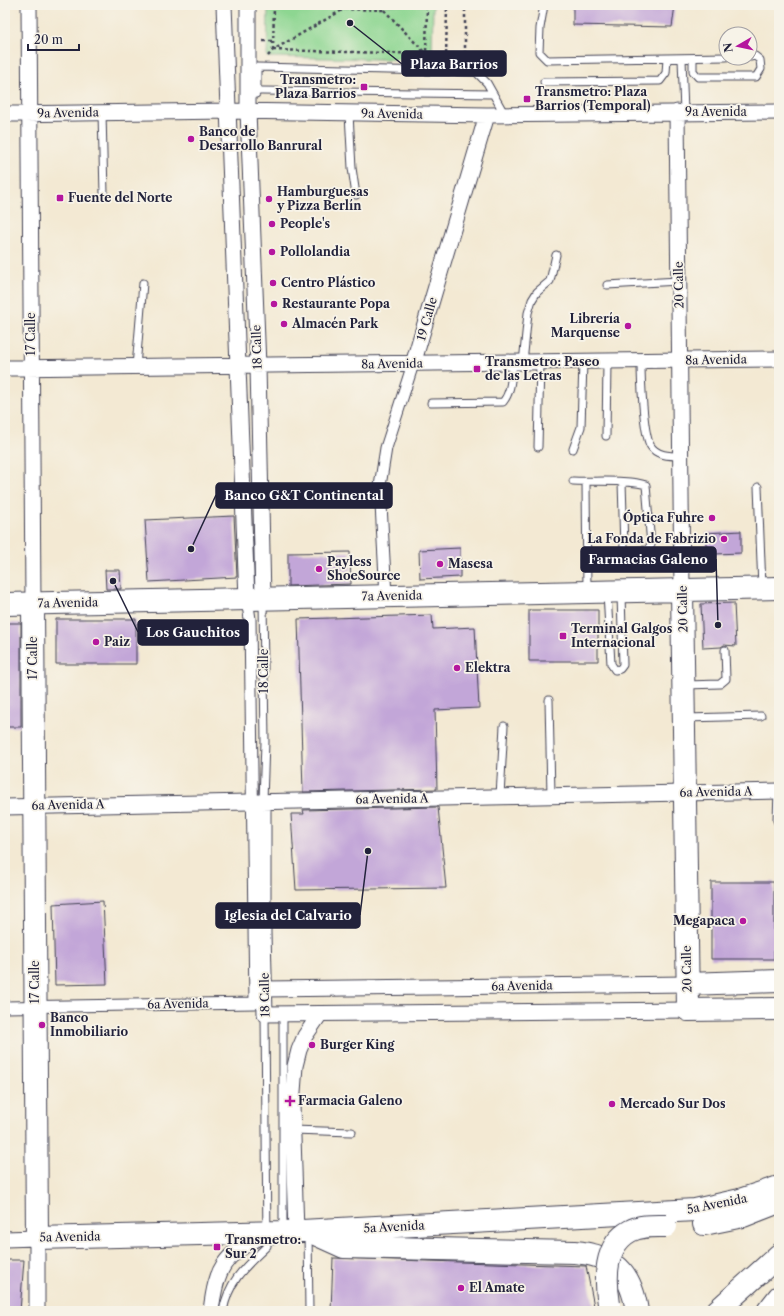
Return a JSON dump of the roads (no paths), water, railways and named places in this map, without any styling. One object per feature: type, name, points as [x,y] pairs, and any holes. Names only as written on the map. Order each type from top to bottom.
[{"type":"main road","name":"7a Avenida","points":[[5,604],[770,589]]},
{"type":"main road","name":"20 Calle","points":[[682,590],[687,984],[692,1007]]},
{"type":"main road","name":"17 Calle","points":[[33,604],[37,1238]]},
{"type":"main road","name":"6a Avenida","points":[[687,984],[779,981]]},
{"type":"main road","points":[[692,1007],[779,1009]]},
{"type":"main road","name":"5a Avenida","points":[[37,1238],[289,1232],[695,1210],[740,1200],[779,1187]]},
{"type":"main road","points":[[610,1308],[607,1288],[608,1265],[611,1255],[623,1236],[636,1229],[683,1226],[743,1216],[779,1202]]},
{"type":"main road","points":[[289,1232],[344,1247],[574,1252],[590,1254],[617,1266],[626,1276],[633,1290],[637,1311]]},
{"type":"main road","points":[[717,1311],[779,1255]]},
{"type":"street","name":"17 Calle","points":[[29,5],[33,604]]},
{"type":"street","name":"18 Calle","points":[[224,5],[237,366],[255,599]]},
{"type":"street","name":"18 Calle","points":[[248,5],[248,112],[258,366],[255,599],[250,619],[266,1014]]},
{"type":"street","name":"9a Avenida","points":[[5,114],[229,111],[487,116],[680,112],[779,112]]},
{"type":"street","name":"20 Calle","points":[[680,112],[679,281],[682,590]]},
{"type":"street","name":"19 Calle","points":[[386,596],[380,486],[386,448],[413,364],[487,116]]},
{"type":"street","name":"8a Avenida","points":[[5,368],[136,368],[779,359]]},
{"type":"street","name":"6a Avenida A","points":[[5,807],[779,791]]},
{"type":"street","name":"18 Calle","points":[[255,1003],[257,801]]},
{"type":"street","name":"6a Avenida","points":[[265,989],[687,984]]},
{"type":"street","name":"6a Avenida","points":[[5,1007],[255,1003]]},
{"type":"street","points":[[266,1014],[692,1007]]},
{"type":"street","points":[[211,1311],[214,1284],[224,1262],[242,1245],[289,1232],[293,1130],[292,1104],[295,1066],[299,1050],[305,1036],[320,1014]]},
{"type":"street","name":"17 Calle","points":[[37,1238],[37,1311]]},
{"type":"street","name":"5a Avenida","points":[[5,1239],[37,1238]]},
{"type":"lane","points":[[544,5],[540,28],[539,52],[547,60],[718,58]]},
{"type":"lane","points":[[693,59],[693,71],[698,77],[756,77],[761,69],[760,60],[758,58]]},
{"type":"lane","points":[[544,82],[660,81],[666,73],[667,59]]},
{"type":"lane","points":[[680,112],[682,59]]},
{"type":"lane","points":[[248,112],[257,91],[257,67],[262,67],[476,72],[487,83],[505,115]]},
{"type":"lane","points":[[257,91],[493,94]]},
{"type":"lane","points":[[102,113],[104,194]]},
{"type":"lane","points":[[349,114],[352,168],[356,195]]},
{"type":"lane","points":[[431,403],[503,402],[508,396],[518,363],[530,306],[537,292],[550,281],[556,255]]},
{"type":"lane","points":[[607,285],[679,281]]},
{"type":"lane","points":[[136,368],[143,283]]},
{"type":"lane","points":[[573,449],[581,427],[583,362]]},
{"type":"lane","points":[[606,436],[607,362]]},
{"type":"lane","points":[[641,362],[646,428],[650,445],[664,455],[681,456]]},
{"type":"lane","points":[[538,447],[540,363]]},
{"type":"lane","points":[[573,481],[622,482],[646,485],[651,545],[647,550],[630,552],[626,551],[624,548],[622,482]]},
{"type":"lane","points":[[586,482],[605,592],[622,664],[620,670],[615,670],[611,664],[605,592]]},
{"type":"lane","points":[[758,487],[770,589]]},
{"type":"lane","name":"18 Calle","points":[[255,599],[264,742],[257,801]]},
{"type":"lane","points":[[684,685],[720,684],[726,679],[725,650]]},
{"type":"lane","points":[[549,700],[551,795]]},
{"type":"lane","points":[[684,718],[761,716]]},
{"type":"lane","points":[[500,796],[504,726]]},
{"type":"lane","points":[[779,791],[777,820],[779,825]]},
{"type":"lane","name":"18 Calle","points":[[266,1014],[289,1232]]},
{"type":"lane","name":"18 Calle","points":[[283,1014],[289,1232]]},
{"type":"lane","points":[[293,1130],[352,1132]]},
{"type":"lane","points":[[223,1311],[226,1294],[239,1274],[267,1246],[289,1232],[309,1311]]},
{"type":"place","name":"Plaza Barrios","points":[[350,23]]},
{"type":"place","name":"Transmetro: Plaza Barrios","points":[[364,87]]},
{"type":"place","name":"Transmetro: Plaza Barrios (Temporal)","points":[[527,99]]},
{"type":"place","name":"Banco de Desarrollo Banrural","points":[[191,139]]},
{"type":"place","name":"Fuente del Norte","points":[[60,198]]},
{"type":"place","name":"Hamburguesas y Pizza Berlín","points":[[269,199]]},
{"type":"place","name":"People's","points":[[272,224]]},
{"type":"place","name":"Pollolandia","points":[[272,252]]},
{"type":"place","name":"Centro Plástico","points":[[273,283]]},
{"type":"place","name":"Restaurante Popa","points":[[274,304]]},
{"type":"place","name":"Almacén Park","points":[[284,324]]},
{"type":"place","name":"Librería Marquense","points":[[628,326]]},
{"type":"place","name":"Transmetro: Paseo de las Letras","points":[[477,369]]},
{"type":"place","name":"Óptica Fuhre","points":[[712,518]]},
{"type":"place","name":"La Fonda de Fabrizio","points":[[724,539]]},
{"type":"place","name":"Banco G&T Continental","points":[[191,549]]},
{"type":"place","name":"Masesa","points":[[440,564]]},
{"type":"place","name":"Payless ShoeSource","points":[[319,569]]},
{"type":"place","name":"Los Gauchitos","points":[[113,581]]},
{"type":"place","name":"Farmacias Galeno","points":[[718,625]]},
{"type":"place","name":"Terminal Galgos Internacional","points":[[563,636]]},
{"type":"place","name":"Paiz","points":[[96,642]]},
{"type":"place","name":"Elektra","points":[[457,668]]},
{"type":"place","name":"Iglesia del Calvario","points":[[368,851]]},
{"type":"place","name":"Megapaca","points":[[743,921]]},
{"type":"place","name":"Banco Inmobiliario","points":[[42,1025]]},
{"type":"place","name":"Burger King","points":[[312,1045]]},
{"type":"place","name":"Farmacia Galeno","points":[[290,1101]]},
{"type":"place","name":"Mercado Sur Dos","points":[[612,1104]]},
{"type":"place","name":"Transmetro: Sur 2","points":[[217,1247]]},
{"type":"place","name":"El Amate","points":[[461,1288]]}]
